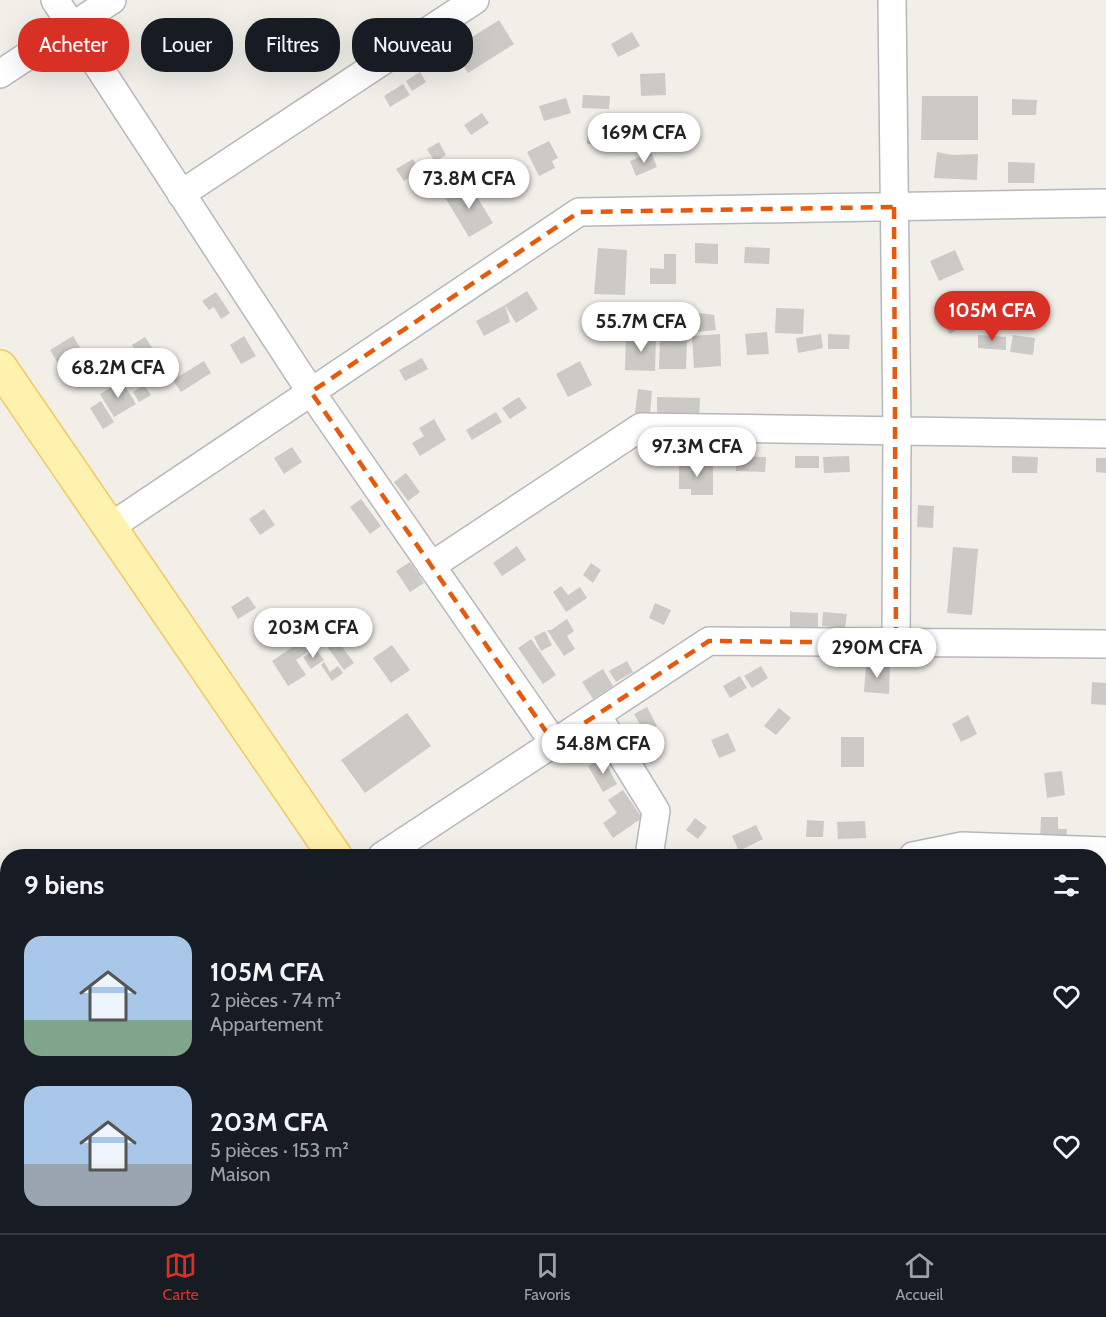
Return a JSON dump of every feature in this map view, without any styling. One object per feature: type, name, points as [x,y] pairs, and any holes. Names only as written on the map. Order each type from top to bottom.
[{"type":"main road","points":[[0,368],[330,849]]},
{"type":"street","points":[[54,0],[66,18]]},
{"type":"street","points":[[84,18],[112,0]]},
{"type":"street","points":[[181,194],[475,0]]},
{"type":"street","points":[[892,0],[897,431],[896,643]]},
{"type":"street","points":[[0,74],[18,62]]},
{"type":"street","points":[[102,72],[311,392],[554,743]]},
{"type":"street","points":[[110,527],[579,212],[1106,203]]},
{"type":"street","points":[[431,566],[641,427],[1106,434]]},
{"type":"street","points":[[393,849],[709,641],[1106,644]]},
{"type":"street","points":[[597,715],[656,811],[650,849]]},
{"type":"street","points":[[947,849],[962,846],[1048,849]]},
{"type":"highlighted area","points":[[894,207],[896,643],[709,641],[554,743],[311,392],[579,212]]},
{"type":"building","points":[[499,20],[514,44],[473,70],[473,36]]},
{"type":"building","points":[[632,32],[640,46],[618,57],[611,44]]},
{"type":"building","points":[[420,72],[426,82],[412,91],[406,81]]},
{"type":"building","points":[[665,73],[666,95],[641,96],[640,74]]},
{"type":"building","points":[[403,84],[410,95],[390,107],[384,96]]},
{"type":"building","points":[[583,95],[610,96],[609,109],[582,108]]},
{"type":"building","points":[[922,96],[978,96],[978,140],[921,140]]},
{"type":"building","points":[[566,98],[571,113],[544,121],[539,106]]},
{"type":"building","points":[[1012,99],[1037,100],[1036,115],[1012,115]]},
{"type":"building","points":[[482,113],[489,123],[471,135],[464,125]]},
{"type":"building","points":[[588,126],[607,127],[606,145],[587,144]]},
{"type":"building","points":[[549,141],[558,158],[552,161],[555,168],[539,176],[527,152]]},
{"type":"building","points":[[439,142],[446,155],[435,162],[427,149]]},
{"type":"building","points":[[651,152],[657,167],[636,176],[630,161]]},
{"type":"building","points":[[937,152],[953,155],[978,154],[977,180],[934,178]]},
{"type":"building","points":[[413,159],[420,171],[404,181],[396,169]]},
{"type":"building","points":[[1008,162],[1035,163],[1034,183],[1008,183]]},
{"type":"building","points":[[494,170],[503,185],[483,197],[474,182]]},
{"type":"building","points":[[468,182],[493,223],[469,237],[444,196]]},
{"type":"building","points":[[695,243],[718,244],[718,264],[695,263]]},
{"type":"building","points":[[745,247],[770,248],[769,264],[744,263]]},
{"type":"building","points":[[598,248],[627,250],[625,295],[594,294]]},
{"type":"building","points":[[955,250],[964,270],[939,281],[930,261]]},
{"type":"building","points":[[664,254],[676,254],[676,284],[650,284],[650,268],[664,269]]},
{"type":"building","points":[[527,291],[538,309],[516,323],[505,305]]},
{"type":"building","points":[[216,292],[230,313],[221,319],[214,307],[209,310],[202,301]]},
{"type":"building","points":[[963,296],[976,317],[950,334],[936,313]]},
{"type":"building","points":[[505,305],[510,322],[484,336],[476,321]]},
{"type":"building","points":[[776,308],[804,309],[803,334],[775,333]]},
{"type":"building","points":[[686,311],[714,315],[716,330],[689,333]]},
{"type":"building","points":[[767,332],[769,354],[747,355],[745,334]]},
{"type":"building","points":[[720,334],[721,366],[694,368],[692,336]]},
{"type":"building","points":[[821,334],[823,348],[798,353],[796,338]]},
{"type":"building","points":[[828,334],[850,335],[849,349],[828,349]]},
{"type":"building","points":[[626,335],[656,336],[655,371],[625,370]]},
{"type":"building","points":[[978,335],[1006,337],[1006,350],[978,348]]},
{"type":"building","points":[[1013,335],[1035,338],[1033,355],[1010,352]]},
{"type":"building","points":[[73,336],[93,369],[70,384],[50,350]]},
{"type":"building","points":[[244,336],[256,356],[241,364],[230,345]]},
{"type":"building","points":[[145,337],[170,375],[156,383],[132,345]]},
{"type":"building","points":[[660,337],[687,337],[686,369],[659,369]]},
{"type":"building","points":[[422,358],[428,369],[405,381],[399,370]]},
{"type":"building","points":[[204,361],[211,373],[181,392],[173,380]]},
{"type":"building","points":[[580,361],[592,385],[568,397],[556,374]]},
{"type":"building","points":[[122,381],[136,404],[114,417],[100,394]]},
{"type":"building","points":[[144,385],[151,395],[139,402],[133,392]]},
{"type":"building","points":[[638,389],[652,391],[650,415],[635,413]]},
{"type":"building","points":[[519,397],[527,408],[510,419],[502,408]]},
{"type":"building","points":[[657,397],[700,398],[699,423],[657,422]]},
{"type":"building","points":[[101,401],[114,422],[103,429],[90,408]]},
{"type":"building","points":[[496,412],[502,422],[472,440],[466,430]]},
{"type":"building","points":[[434,419],[446,440],[420,456],[412,443],[424,436],[419,428]]},
{"type":"building","points":[[292,447],[302,462],[284,474],[274,458]]},
{"type":"building","points":[[736,456],[766,457],[765,472],[736,471]]},
{"type":"building","points":[[795,456],[819,456],[819,468],[795,468]]},
{"type":"building","points":[[849,456],[850,472],[824,473],[823,457]]},
{"type":"building","points":[[1012,456],[1038,457],[1037,473],[1012,473]]},
{"type":"building","points":[[1096,458],[1106,458],[1106,473],[1096,472]]},
{"type":"building","points":[[679,462],[713,462],[713,495],[691,495],[691,489],[679,489]]},
{"type":"building","points":[[406,473],[420,492],[408,501],[394,482]]},
{"type":"building","points":[[361,499],[381,526],[370,534],[350,507]]},
{"type":"building","points":[[918,505],[934,506],[933,528],[917,527]]},
{"type":"building","points":[[264,509],[275,525],[260,535],[249,519]]},
{"type":"building","points":[[517,546],[526,560],[502,576],[493,563]]},
{"type":"building","points":[[953,547],[978,549],[972,615],[947,613]]},
{"type":"building","points":[[410,562],[424,583],[410,592],[396,571]]},
{"type":"building","points":[[591,563],[601,570],[593,583],[583,575]]},
{"type":"building","points":[[561,586],[568,595],[580,587],[587,598],[566,612],[553,592]]},
{"type":"building","points":[[248,596],[256,608],[238,619],[231,607]]},
{"type":"building","points":[[655,603],[671,610],[664,625],[649,618]]},
{"type":"building","points":[[790,610],[818,613],[818,629],[790,628]]},
{"type":"building","points":[[823,612],[847,614],[845,628],[822,626]]},
{"type":"building","points":[[339,617],[350,634],[340,641],[337,636],[327,642],[319,630]]},
{"type":"building","points":[[567,619],[574,631],[567,636],[575,649],[564,656],[547,630],[551,630]]},
{"type":"building","points":[[545,631],[552,645],[541,651],[534,637]]},
{"type":"building","points":[[531,639],[556,675],[543,684],[518,648]]},
{"type":"building","points":[[337,640],[354,663],[344,670],[328,648]]},
{"type":"building","points":[[300,642],[308,652],[296,660],[306,675],[288,686],[272,661]]},
{"type":"building","points":[[392,645],[410,670],[391,683],[373,658]]},
{"type":"building","points":[[316,649],[324,660],[311,669],[303,657]]},
{"type":"building","points":[[627,661],[633,672],[616,682],[609,671]]},
{"type":"building","points":[[324,662],[330,672],[338,666],[343,673],[332,681],[321,665]]},
{"type":"building","points":[[866,664],[890,665],[889,694],[864,692]]},
{"type":"building","points":[[761,666],[768,678],[752,688],[744,676]]},
{"type":"building","points":[[603,669],[613,686],[593,699],[582,682]]},
{"type":"building","points":[[740,676],[747,688],[730,698],[723,686]]},
{"type":"building","points":[[1092,682],[1106,683],[1106,705],[1091,704]]},
{"type":"building","points":[[647,707],[657,726],[645,733],[634,714]]},
{"type":"building","points":[[779,708],[791,718],[776,735],[764,726]]},
{"type":"building","points":[[407,713],[431,746],[365,793],[341,760]]},
{"type":"building","points":[[968,715],[977,734],[961,742],[952,724]]},
{"type":"building","points":[[728,733],[736,751],[719,758],[711,740]]},
{"type":"building","points":[[841,737],[864,737],[864,767],[841,767]]},
{"type":"building","points":[[603,758],[617,784],[603,792],[588,766]]},
{"type":"building","points":[[1062,771],[1065,795],[1047,798],[1044,773]]},
{"type":"building","points":[[623,790],[642,818],[613,838],[603,823],[617,813],[608,800]]},
{"type":"building","points":[[1041,817],[1058,817],[1058,829],[1067,829],[1066,841],[1040,841]]},
{"type":"building","points":[[695,818],[707,827],[698,839],[686,830]]},
{"type":"building","points":[[807,820],[824,821],[823,837],[806,837]]},
{"type":"building","points":[[865,821],[866,838],[838,839],[837,822]]},
{"type":"building","points":[[756,825],[763,839],[743,849],[738,849],[732,836]]}]
